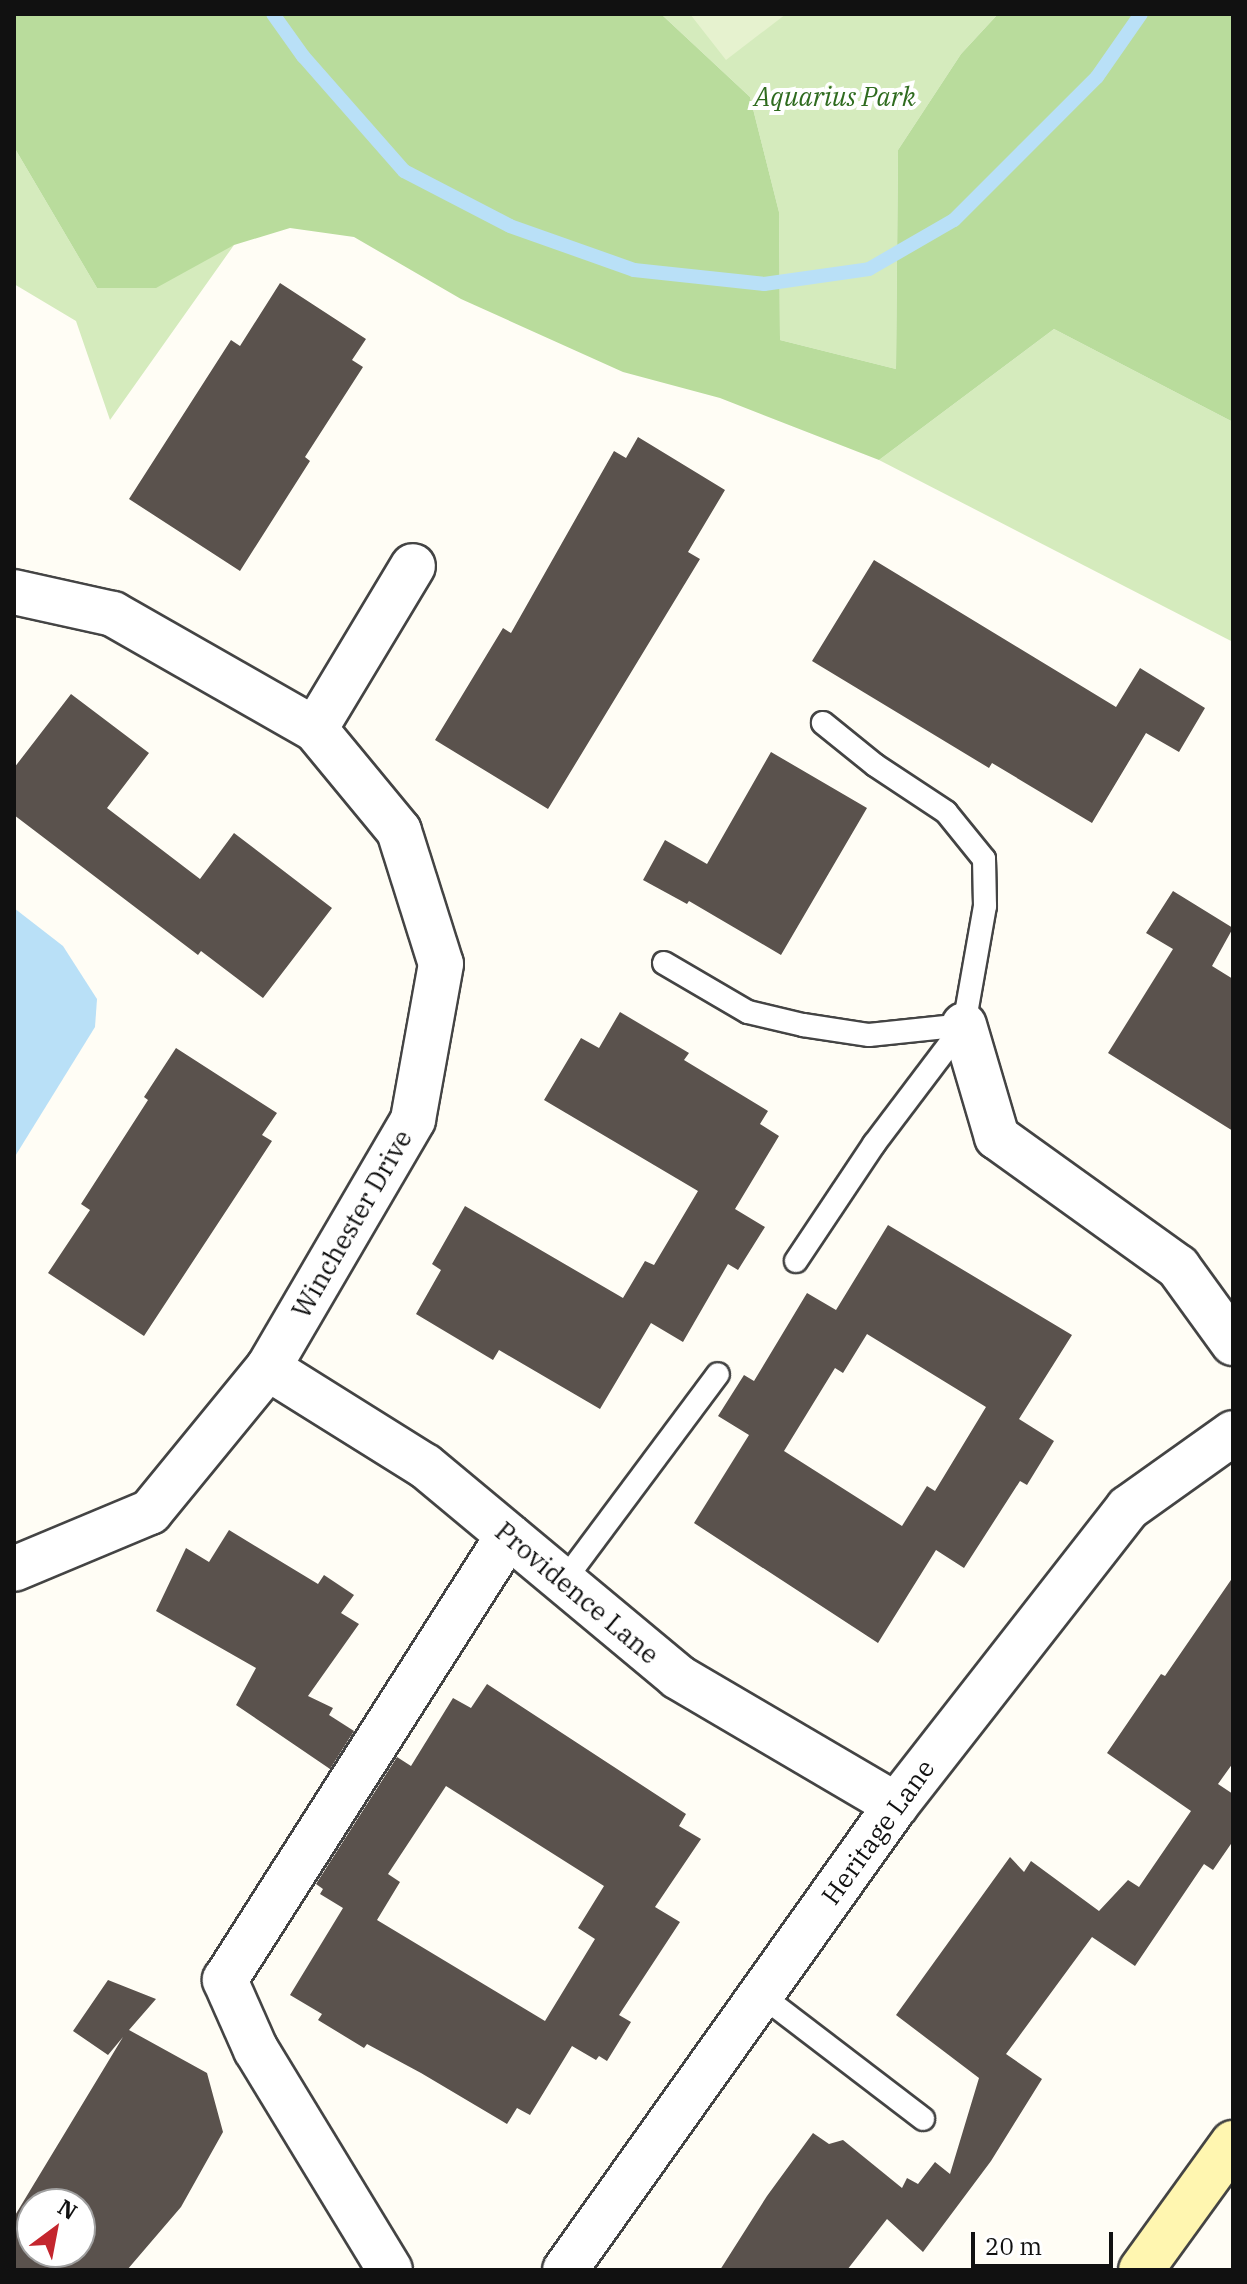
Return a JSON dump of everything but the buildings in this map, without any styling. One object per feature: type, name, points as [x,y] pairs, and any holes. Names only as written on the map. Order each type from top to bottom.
[{"type":"main road","points":[[1141,2270],[1233,2143]]},
{"type":"street","points":[[315,729],[413,566]]},
{"type":"street","name":"Winchester Drive","points":[[14,592],[113,614],[315,729],[399,831],[441,964],[413,1120],[268,1368],[150,1512],[14,1569]]},
{"type":"street","points":[[964,1025],[997,1137],[1178,1267],[1233,1343]]},
{"type":"street","name":"Providence Lane","points":[[268,1368],[425,1466],[678,1677],[896,1805]]},
{"type":"street","name":"Heritage Lane","points":[[565,2270],[896,1805],[1128,1508],[1233,1433]]},
{"type":"street","points":[[389,2270],[256,2050],[225,1980],[508,1536]]},
{"type":"lane","points":[[796,1261],[874,1144],[964,1025],[985,906],[984,859],[946,812],[875,765],[823,723]]},
{"type":"lane","points":[[664,963],[748,1012],[803,1025],[869,1035],[964,1025]]},
{"type":"lane","points":[[563,1582],[718,1374]]},
{"type":"lane","points":[[761,1995],[923,2119]]},
{"type":"green space","points":[[14,14],[661,14],[750,97],[779,212],[780,340],[896,369],[898,150],[961,54],[998,14],[1233,14],[1233,422],[1054,329],[879,460],[720,398],[623,372],[461,299],[354,237],[290,228],[234,245],[156,288],[97,288],[14,147]]},
{"type":"green space","name":"Aquarius Park","points":[[661,14],[998,14],[961,54],[898,150],[896,369],[780,340],[779,212],[750,97]]},
{"type":"green space","points":[[690,14],[786,14],[726,60]]},
{"type":"green space","points":[[14,147],[97,288],[234,245],[110,420],[76,321],[14,284]]},
{"type":"green space","points":[[1054,329],[1233,422],[1233,642],[879,460]]},
{"type":"water","points":[[14,908],[63,946],[97,999],[95,1027],[14,1158]]},
{"type":"waterway","points":[[273,14],[303,56],[404,171],[510,226],[634,270],[764,284],[869,269],[954,220],[1097,77],[1141,14]]}]
